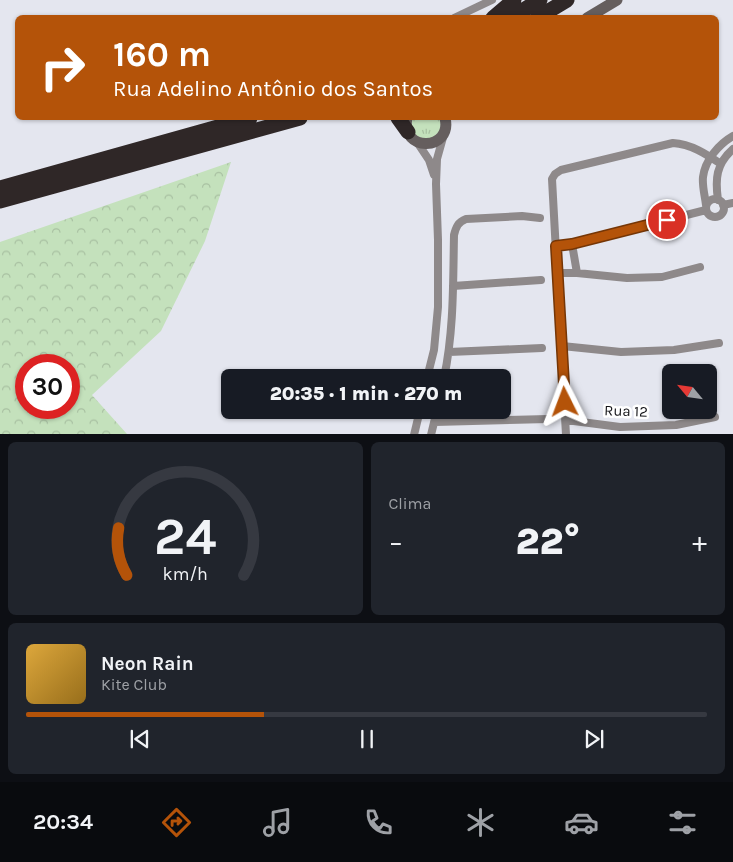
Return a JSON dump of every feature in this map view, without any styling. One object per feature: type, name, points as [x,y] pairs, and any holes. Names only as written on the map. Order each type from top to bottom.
[{"type":"highway","points":[[496,15],[514,0]]},
{"type":"highway","points":[[515,15],[540,0]]},
{"type":"highway","points":[[542,15],[567,0]]},
{"type":"highway","points":[[0,188],[243,120]]},
{"type":"highway","points":[[0,201],[293,120]]},
{"type":"highway","points":[[400,120],[411,130]]},
{"type":"highway","points":[[0,178],[133,150]]},
{"type":"highway","points":[[0,207],[68,182]]},
{"type":"street","points":[[460,15],[492,0]]},
{"type":"street","points":[[592,15],[617,0]]},
{"type":"street","points":[[429,369],[434,350],[438,307],[437,159],[445,132],[445,120]]},
{"type":"street","points":[[411,130],[423,144],[436,142],[445,132]]},
{"type":"street","points":[[411,130],[430,160],[436,184]]},
{"type":"street","points":[[733,136],[721,144],[706,166],[703,178],[707,213],[711,217],[717,217],[722,214],[724,208],[716,185],[718,171],[729,152],[733,149]]},
{"type":"street","points":[[566,434],[552,179],[561,170],[673,143],[682,143],[690,146],[721,164]]},
{"type":"street","points":[[706,208],[708,202],[712,199],[733,203]]},
{"type":"street","points":[[556,246],[572,244],[706,208]]},
{"type":"street","points":[[446,369],[449,352],[456,226],[466,219],[522,216],[540,218]]},
{"type":"street","points":[[572,244],[577,273]]},
{"type":"street","points":[[557,273],[627,278],[662,277],[700,267]]},
{"type":"street","points":[[453,286],[541,280]]},
{"type":"street","points":[[562,346],[621,352],[674,350],[719,343]]},
{"type":"street","points":[[449,352],[542,348]]},
{"type":"street","points":[[435,422],[548,418]]},
{"type":"street","points":[[414,434],[418,419]]},
{"type":"street","points":[[431,434],[436,419]]},
{"type":"street","name":"Rua 12","points":[[566,420],[620,426],[676,425],[705,419]]},
{"type":"green space","points":[[412,120],[441,120],[440,131],[429,141],[412,134]]},
{"type":"green space","points":[[231,162],[205,241],[161,331],[92,395],[127,434],[0,434],[0,242]]},
{"type":"route","points":[[565,402],[556,246],[572,244],[667,220]]}]
